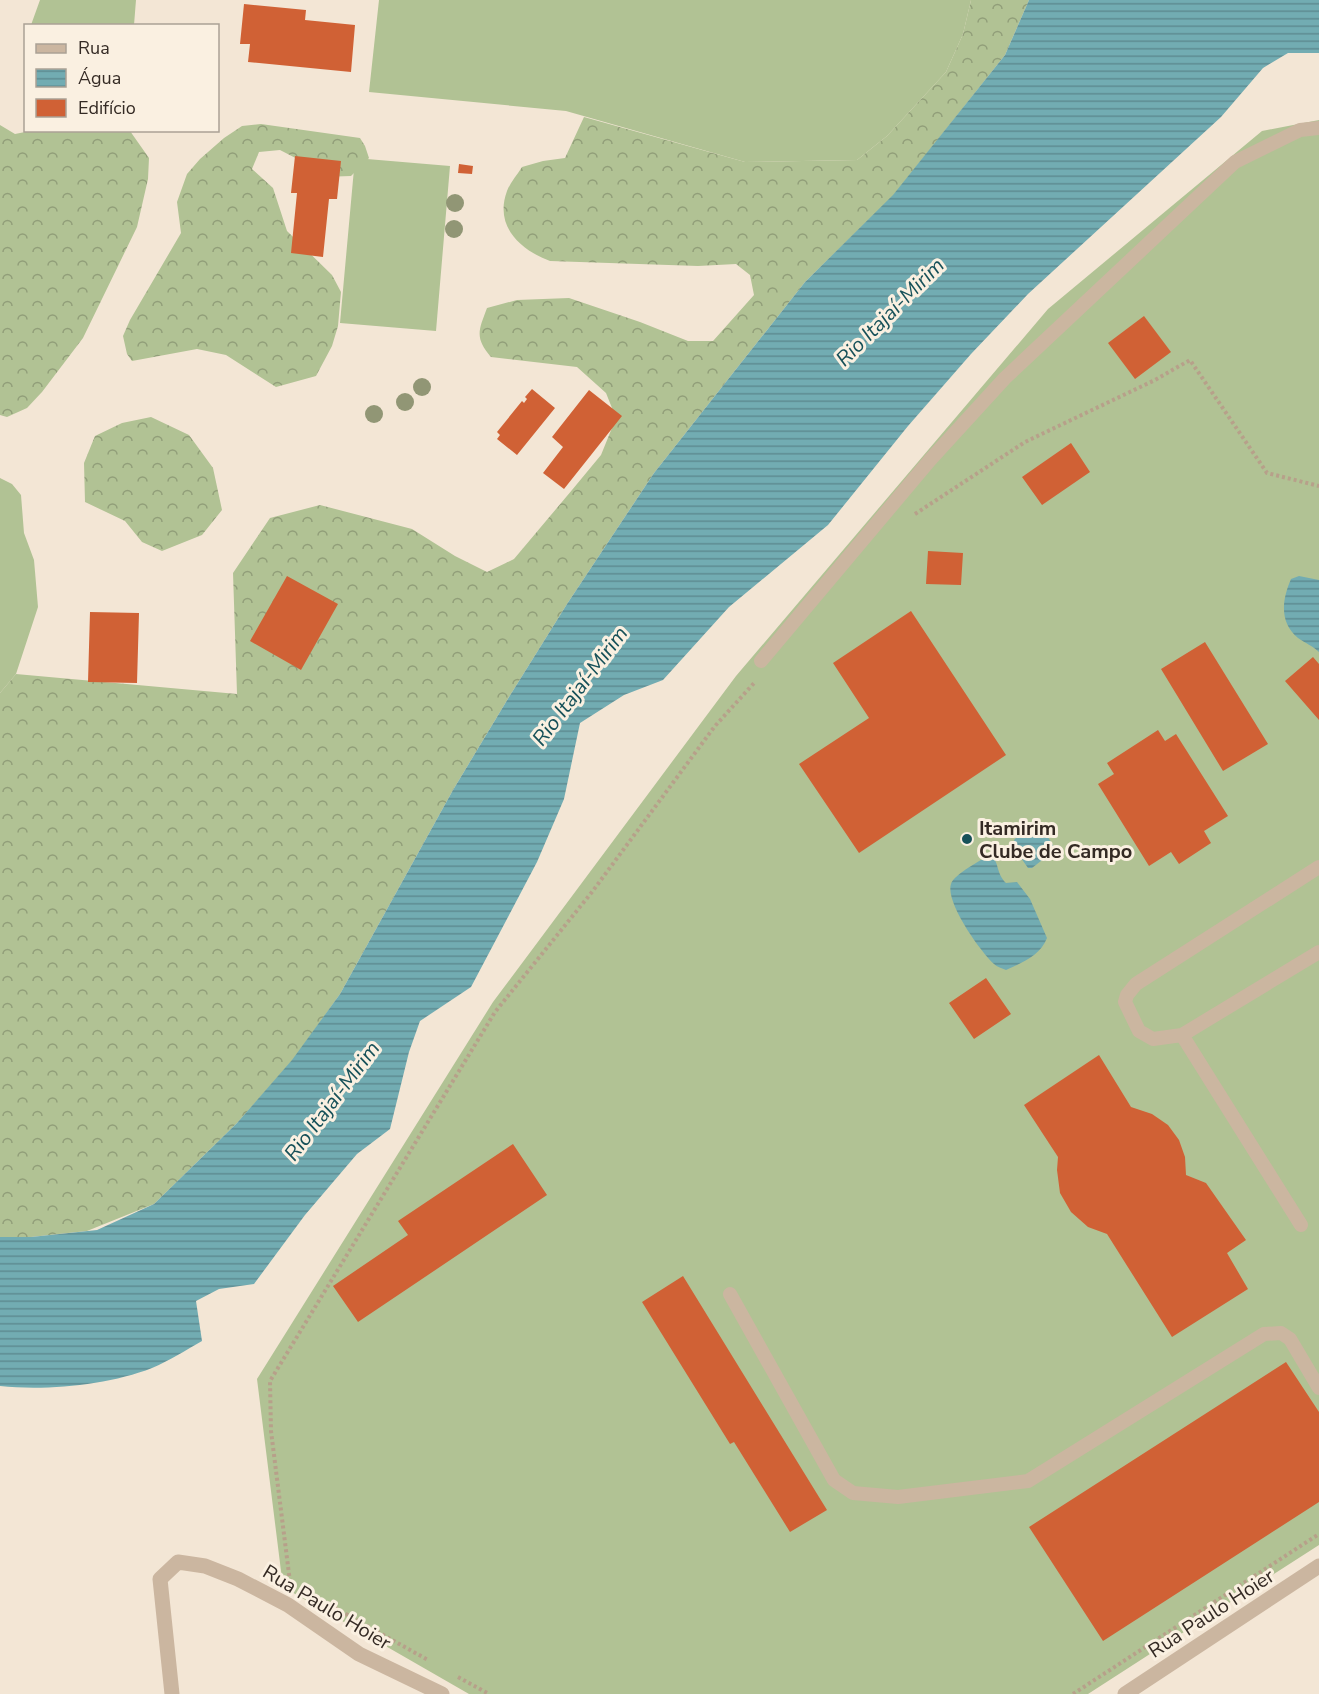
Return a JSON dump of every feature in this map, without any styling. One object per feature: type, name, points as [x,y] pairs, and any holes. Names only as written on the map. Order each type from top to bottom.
[{"type":"street","name":"Rua Paulo Hoier","points":[[172,1694],[160,1579],[178,1562],[205,1566],[238,1579],[288,1605],[359,1654],[442,1694]]},
{"type":"street","name":"Rua Paulo Hoier","points":[[1125,1694],[1319,1566]]},
{"type":"lane","points":[[761,661],[930,460],[1005,378],[1235,162],[1300,129],[1319,128]]},
{"type":"lane","points":[[1319,867],[1136,984],[1127,995],[1125,1002],[1138,1031],[1153,1039],[1182,1035],[1319,952]]},
{"type":"lane","points":[[1182,1035],[1301,1225]]},
{"type":"lane","points":[[730,1294],[834,1480],[853,1493],[897,1497],[1028,1480],[1264,1334],[1281,1332],[1290,1339],[1319,1388]]},
{"type":"path","points":[[912,516],[1025,442],[1155,380],[1190,360],[1267,473],[1319,486]]},
{"type":"path","points":[[290,1582],[271,1431],[270,1382],[495,1012],[592,892],[715,726],[760,677]]},
{"type":"path","points":[[1073,1694],[1319,1534]]},
{"type":"path","points":[[332,1606],[437,1665]]},
{"type":"path","points":[[458,1676],[489,1694]]},
{"type":"green space","points":[[40,0],[136,0],[134,24],[31,24]]},
{"type":"green space","points":[[379,0],[971,0],[963,34],[946,72],[887,136],[857,160],[745,162],[566,111],[369,92]]},
{"type":"green space","points":[[971,0],[1029,0],[1005,55],[893,196],[805,282],[654,473],[567,604],[509,697],[453,790],[340,994],[293,1060],[237,1123],[154,1204],[87,1231],[31,1237],[0,1237],[0,693],[16,674],[237,694],[233,573],[270,518],[320,505],[412,529],[455,556],[487,572],[514,559],[601,455],[616,418],[606,393],[577,367],[491,357],[480,339],[487,308],[517,300],[569,298],[688,341],[713,341],[754,295],[750,275],[736,264],[698,266],[550,261],[539,256],[512,235],[504,215],[507,191],[522,167],[565,158],[584,117],[745,162],[857,160],[887,136],[946,72],[963,34]]},
{"type":"green space","name":"Itamirim Clube de Campo","points":[[1319,120],[1319,1545],[1088,1694],[469,1694],[283,1587],[257,1379],[493,1002],[736,676],[1048,309],[1262,131]]},
{"type":"green space","points":[[261,124],[360,138],[369,158],[351,176],[322,177],[309,165],[280,150],[259,152],[252,169],[273,188],[287,231],[332,275],[341,292],[338,326],[332,346],[316,376],[276,387],[226,355],[197,349],[132,361],[127,354],[123,336],[181,233],[177,202],[187,174],[224,138],[242,126]]},
{"type":"green space","points":[[0,125],[15,134],[25,132],[131,132],[149,158],[148,179],[137,227],[83,338],[27,408],[7,417],[0,415]]},
{"type":"green space","points":[[355,158],[450,166],[436,331],[340,323]]},
{"type":"green space","points":[[151,417],[189,435],[213,468],[222,510],[202,535],[162,551],[142,542],[125,521],[85,502],[84,463],[95,436],[122,423]]},
{"type":"green space","points":[[0,478],[12,484],[21,495],[24,533],[34,560],[38,607],[16,674],[0,693]]},
{"type":"water","name":"Rio Itajaí-Mirim","points":[[1029,0],[1319,0],[1319,53],[1288,53],[1263,68],[1221,117],[1028,294],[971,354],[908,426],[828,525],[729,607],[663,680],[624,695],[580,723],[564,799],[537,862],[471,987],[420,1021],[409,1052],[390,1129],[357,1154],[305,1215],[254,1284],[219,1289],[196,1301],[202,1341],[158,1365],[117,1379],[57,1387],[0,1386],[0,1237],[31,1237],[97,1230],[154,1204],[237,1123],[292,1060],[340,994],[453,790],[509,697],[567,604],[654,473],[805,282],[893,195],[1005,55]]},
{"type":"water","points":[[1299,576],[1319,580],[1319,652],[1292,632],[1285,618],[1284,603],[1288,587],[1291,579]]},
{"type":"water","points":[[1034,826],[1047,836],[1055,850],[1032,868],[1028,868],[1014,840]]},
{"type":"water","points":[[991,854],[1006,883],[1017,882],[1030,899],[1047,938],[1035,954],[1006,970],[994,964],[973,938],[958,914],[951,892],[951,884],[957,876]]},
{"type":"building","points":[[244,4],[306,10],[305,20],[355,25],[351,72],[248,62],[250,44],[240,44]]},
{"type":"building","points":[[295,156],[341,161],[337,199],[329,199],[323,257],[291,253],[297,193],[291,193]]},
{"type":"building","points":[[459,164],[473,166],[472,174],[458,173]]},
{"type":"building","points":[[1144,316],[1171,352],[1135,379],[1108,343]]},
{"type":"building","points":[[532,389],[555,408],[517,455],[497,439],[500,435],[497,432],[522,401],[524,403],[527,399],[525,397]]},
{"type":"building","points":[[589,390],[622,416],[564,489],[543,473],[563,447],[552,437]]},
{"type":"building","points":[[1071,443],[1090,472],[1042,505],[1022,477]]},
{"type":"building","points":[[928,551],[963,553],[961,585],[926,584]]},
{"type":"building","points":[[287,576],[338,604],[301,670],[250,641]]},
{"type":"building","points":[[911,611],[1006,755],[859,853],[799,764],[869,718],[833,663]]},
{"type":"building","points":[[90,612],[139,613],[137,683],[88,682]]},
{"type":"building","points":[[1205,642],[1268,744],[1223,771],[1161,669]]},
{"type":"building","points":[[1313,657],[1319,664],[1319,720],[1285,681]]},
{"type":"building","points":[[1158,730],[1165,741],[1176,734],[1228,816],[1204,831],[1211,843],[1179,864],[1171,852],[1149,866],[1098,784],[1114,774],[1107,763]]},
{"type":"building","points":[[986,978],[1011,1014],[974,1039],[949,1003]]},
{"type":"building","points":[[1099,1055],[1131,1107],[1152,1114],[1168,1125],[1179,1140],[1185,1157],[1186,1175],[1206,1183],[1246,1240],[1227,1253],[1248,1289],[1172,1337],[1107,1234],[1088,1227],[1071,1212],[1060,1193],[1058,1157],[1024,1105]]},
{"type":"building","points":[[513,1144],[547,1195],[358,1322],[333,1286],[408,1235],[398,1221]]},
{"type":"building","points":[[683,1276],[827,1510],[790,1532],[734,1442],[730,1444],[642,1302]]},
{"type":"building","points":[[1286,1362],[1319,1412],[1319,1502],[1103,1641],[1029,1527]]},
{"type":"place","name":"Itamirim Clube de Campo","points":[[967,839]]}]
